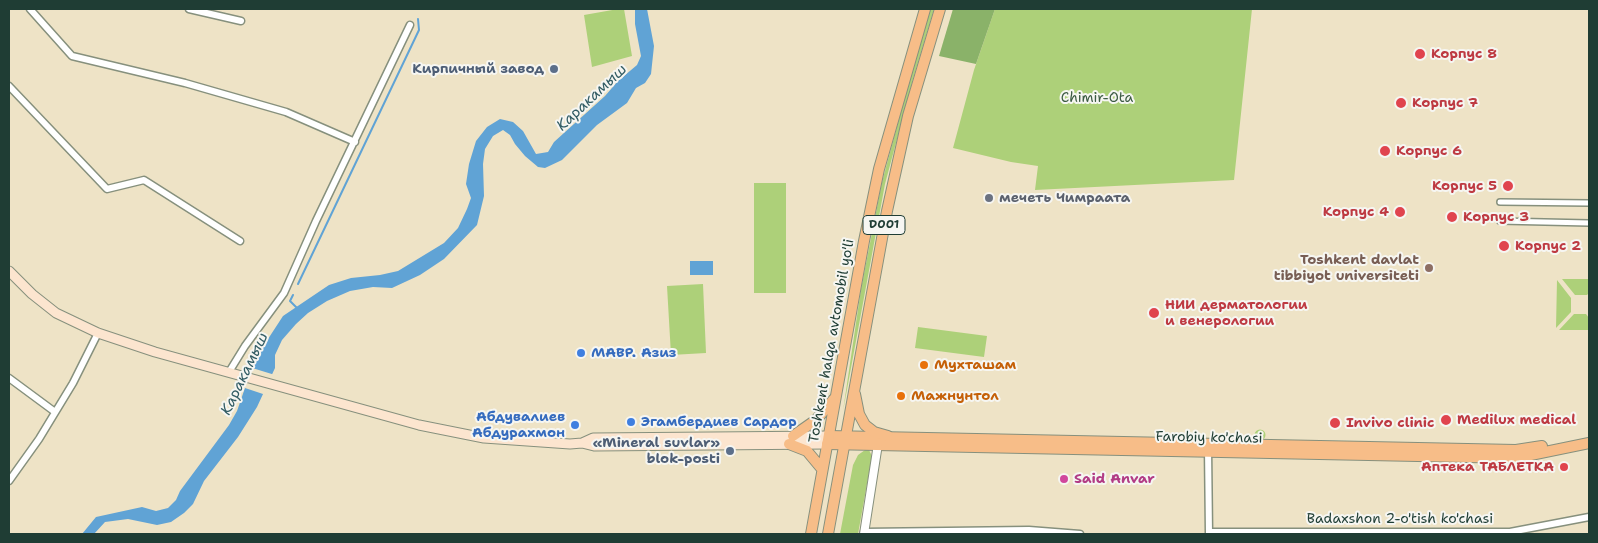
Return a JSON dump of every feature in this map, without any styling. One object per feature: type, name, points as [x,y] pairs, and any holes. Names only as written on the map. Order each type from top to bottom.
[{"type":"main road","name":"Toshkent halqa avtomobil yo'li","points":[[811,534],[879,169],[926,9]]},
{"type":"main road","name":"D001","points":[[828,534],[894,175],[908,116],[940,9]]},
{"type":"main road","points":[[9,271],[32,294],[56,313],[98,333],[155,352],[410,423],[457,433],[529,442],[582,443],[593,438],[828,440]]},
{"type":"main road","points":[[854,386],[859,411],[865,425],[874,432],[888,436]]},
{"type":"main road","points":[[791,440],[816,420],[836,396]]},
{"type":"main road","name":"Farobiy ko'chasi","points":[[828,440],[888,436],[1516,458],[1589,443]]},
{"type":"main road","name":"Farobiy ko'chasi","points":[[844,440],[878,444],[1516,450],[1589,436]]},
{"type":"main road","points":[[791,440],[807,451],[822,469]]},
{"type":"street","points":[[30,9],[72,56],[184,83],[286,112],[355,142]]},
{"type":"street","points":[[189,9],[241,21]]},
{"type":"street","points":[[229,372],[245,346],[284,293],[316,220],[410,25]]},
{"type":"street","points":[[9,86],[107,188],[144,180],[240,241]]},
{"type":"street","points":[[1500,202],[1589,203]]},
{"type":"street","points":[[1500,221],[1589,223]]},
{"type":"street","points":[[9,479],[39,439],[73,383],[98,333]]},
{"type":"street","points":[[9,378],[54,412]]},
{"type":"street","points":[[878,444],[864,533],[1030,530],[1080,534]]},
{"type":"street","points":[[1208,447],[1209,533]]},
{"type":"street","name":"Badaxshon 2-o'tish ko'chasi","points":[[1209,533],[1528,532],[1589,517]]},
{"type":"green space","points":[[624,9],[632,56],[592,67],[584,15]]},
{"type":"green space","points":[[929,9],[934,9],[885,184],[843,411],[861,289],[882,182]]},
{"type":"green space","points":[[953,9],[995,9],[976,64],[939,56]]},
{"type":"green space","name":"Chimir-Ota","points":[[995,9],[1252,9],[1234,180],[1035,190],[1038,166],[1011,162],[953,148],[974,70]]},
{"type":"green space","points":[[754,183],[786,183],[786,293],[754,293]]},
{"type":"green space","points":[[1562,279],[1589,279],[1589,293],[1587,295],[1575,295]]},
{"type":"green space","points":[[1557,280],[1571,298],[1571,312],[1556,328]]},
{"type":"green space","points":[[703,284],[706,353],[671,355],[667,286]]},
{"type":"green space","points":[[1574,314],[1586,314],[1589,318],[1589,330],[1559,330]]},
{"type":"green space","points":[[918,327],[987,336],[984,357],[915,348]]},
{"type":"green space","points":[[1260,429],[1266,435],[1260,441],[1254,435]]},
{"type":"green space","points":[[865,450],[869,450],[872,456],[858,534],[840,534],[853,465],[858,455]]},
{"type":"water","points":[[635,9],[647,9],[654,46],[651,74],[645,83],[636,88],[627,103],[597,125],[562,160],[545,168],[538,167],[525,156],[510,135],[503,130],[493,136],[485,149],[483,164],[484,196],[477,225],[444,259],[420,275],[392,288],[373,287],[350,291],[327,301],[308,313],[296,324],[282,340],[275,355],[275,368],[257,407],[238,437],[204,481],[193,504],[184,513],[171,522],[157,525],[128,519],[105,522],[94,534],[82,534],[96,517],[142,507],[156,511],[168,508],[176,500],[180,491],[229,425],[237,411],[255,359],[283,316],[329,285],[351,278],[398,271],[444,243],[458,228],[467,209],[471,198],[466,184],[469,164],[476,141],[487,127],[500,119],[513,122],[523,131],[536,154],[548,152],[554,142],[637,65],[641,56],[635,24]]},
{"type":"water","points":[[690,261],[713,261],[713,275],[690,275]]},
{"type":"pier","points":[[249,367],[275,375],[266,395],[242,387]]},
{"type":"waterway","points":[[298,284],[419,30],[418,19]]},
{"type":"waterway","points":[[293,295],[290,301],[297,308]]},
{"type":"place","name":"Корпус 8","points":[[1420,54]]},
{"type":"place","name":"Кирпичный завод","points":[[554,69]]},
{"type":"place","name":"Корпус 7","points":[[1401,103]]},
{"type":"place","name":"Корпус 6","points":[[1385,151]]},
{"type":"place","name":"Корпус 5","points":[[1508,186]]},
{"type":"place","name":"мечеть Чимраата","points":[[989,198]]},
{"type":"place","name":"Корпус 4","points":[[1400,212]]},
{"type":"place","name":"Корпус 3","points":[[1452,217]]},
{"type":"place","name":"Корпус 2","points":[[1504,246]]},
{"type":"place","name":"Toshkent davlat tibbiyot universiteti","points":[[1429,268]]},
{"type":"place","name":"НИИ дерматологии и венерологии","points":[[1154,313]]},
{"type":"place","name":"МАВР. Азиз","points":[[581,353]]},
{"type":"place","name":"Мухташам","points":[[924,365]]},
{"type":"place","name":"Мажнунтол","points":[[901,396]]},
{"type":"place","name":"Medilux medical","points":[[1446,420]]},
{"type":"place","name":"Эгамбердиев Сардор","points":[[631,422]]},
{"type":"place","name":"Invivo clinic","points":[[1335,423]]},
{"type":"place","name":"Абдувалиев Абдурахмон","points":[[575,425]]},
{"type":"place","name":"«Mineral suvlar» blok-posti","points":[[730,451]]},
{"type":"place","name":"Аптека ТАБЛЕТКА","points":[[1564,467]]},
{"type":"place","name":"Said Anvar","points":[[1064,479]]},
{"type":"water label","name":"Каракамыш","points":[[592,98]]},
{"type":"water label","name":"Каракамыш","points":[[245,374]]}]
